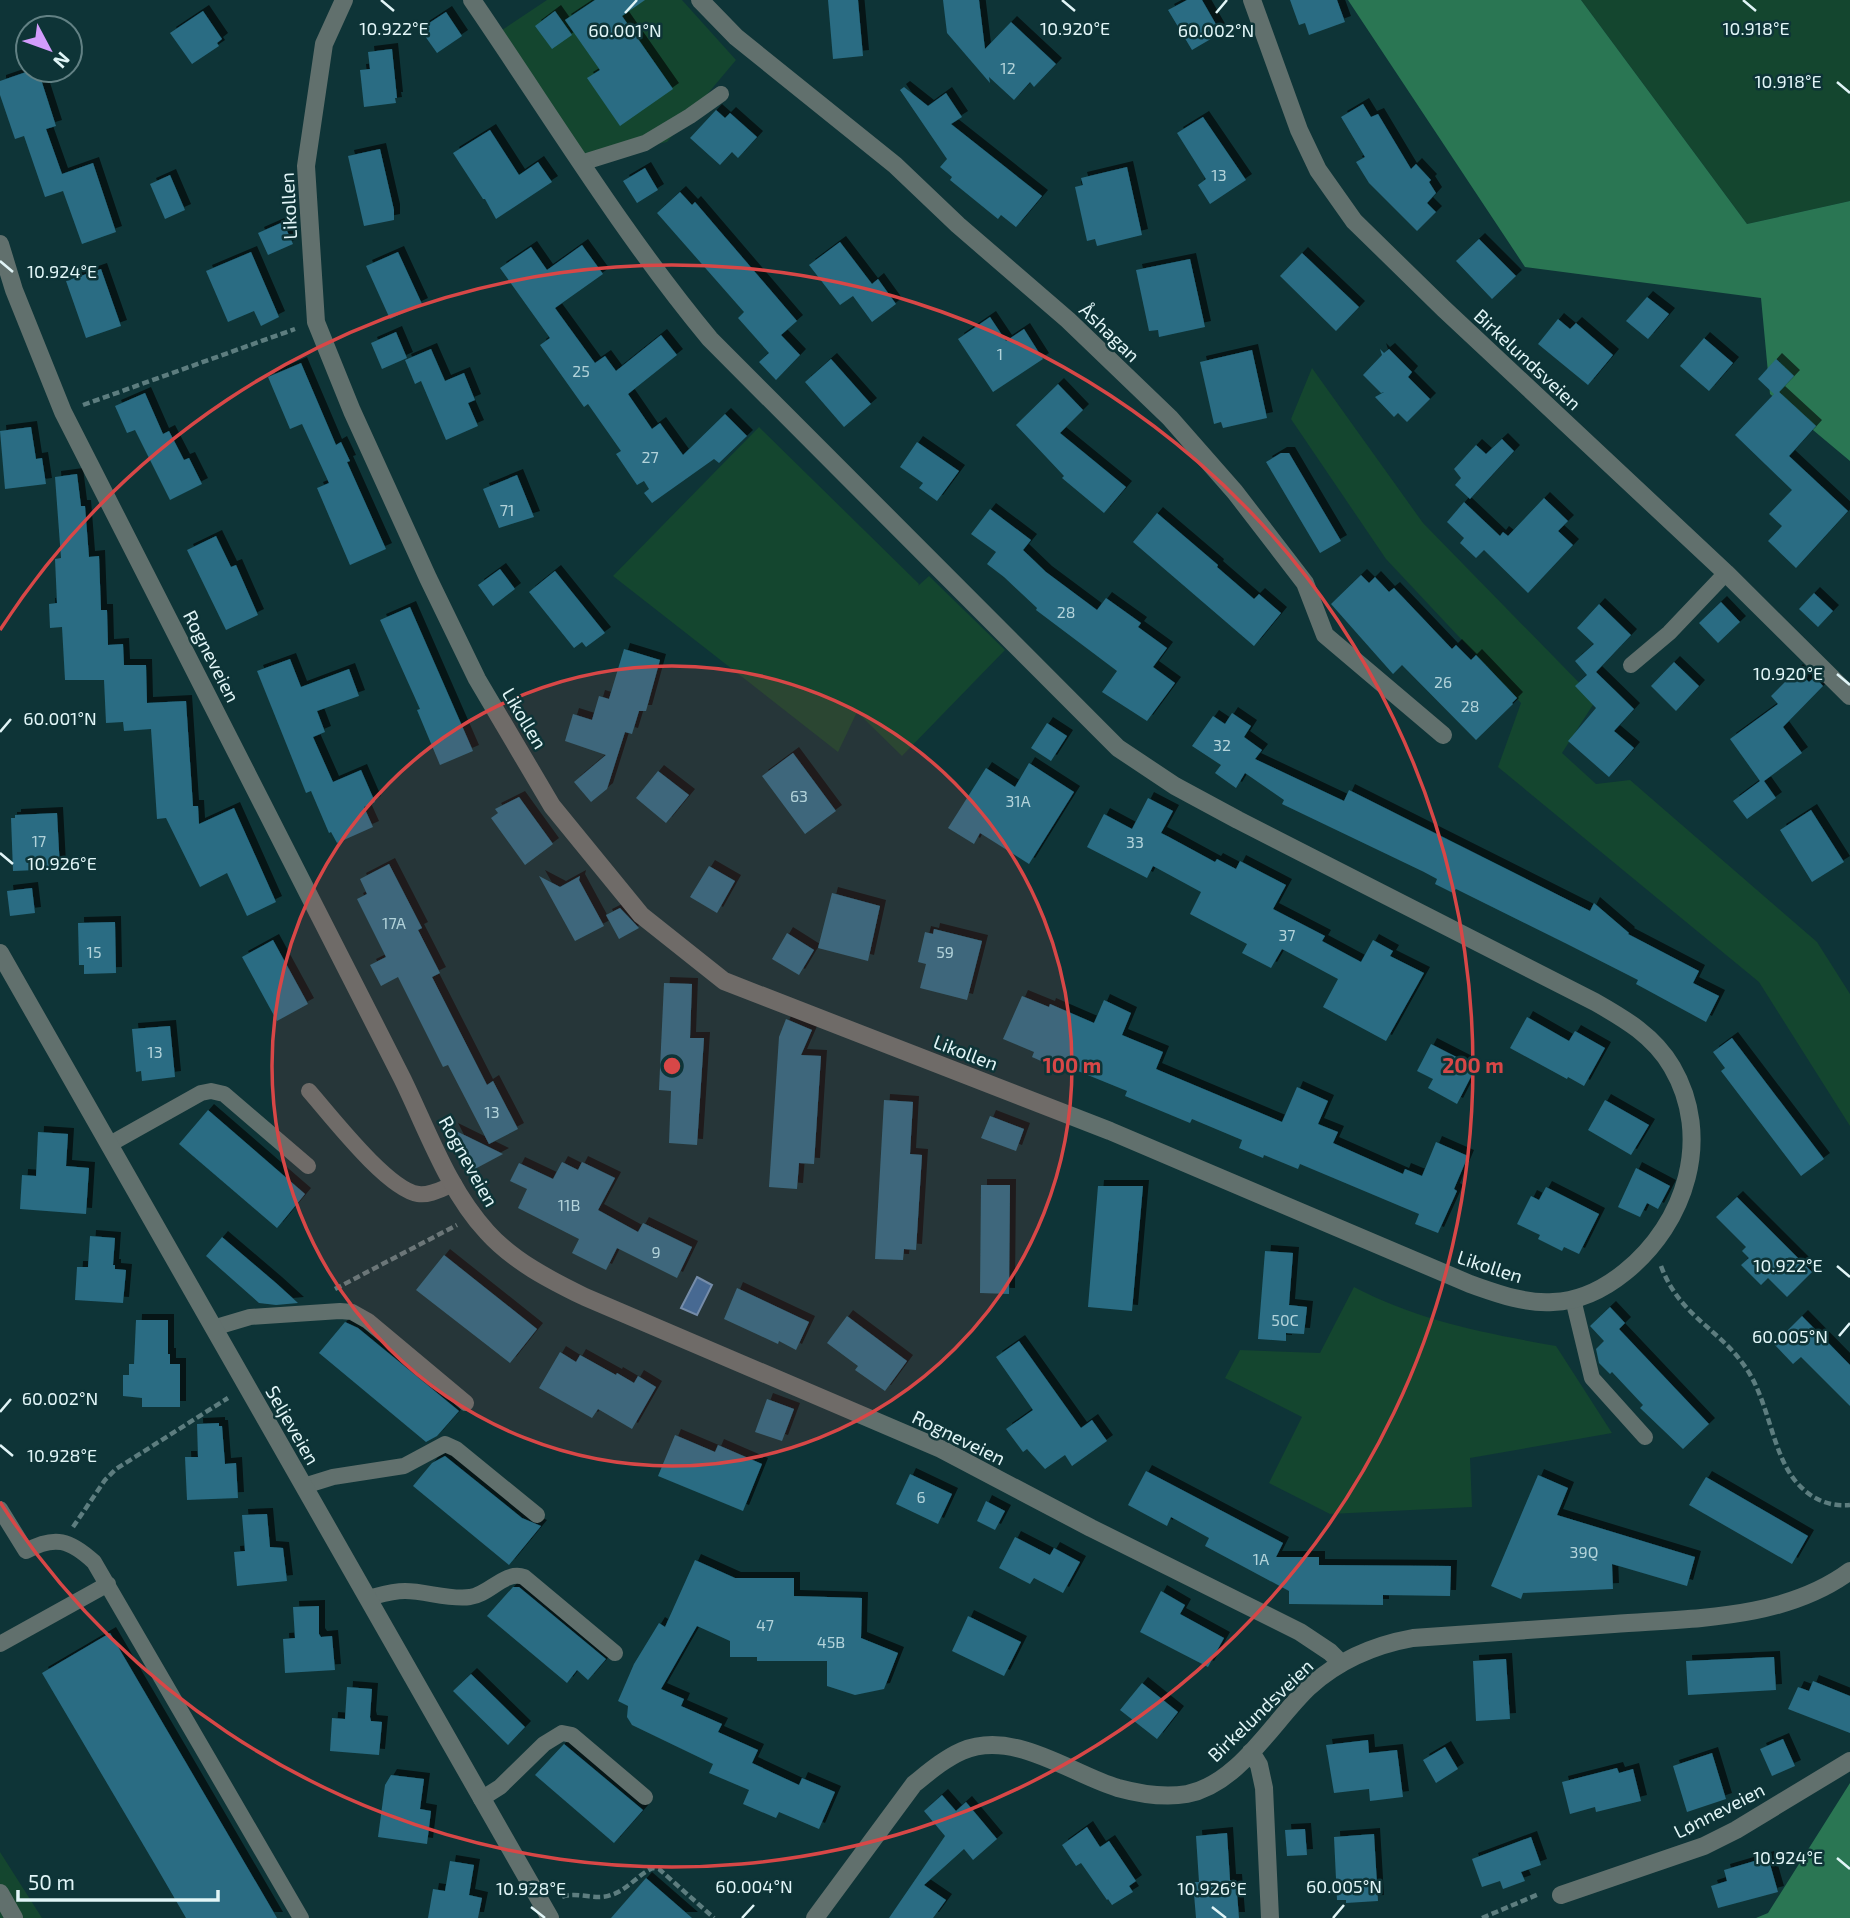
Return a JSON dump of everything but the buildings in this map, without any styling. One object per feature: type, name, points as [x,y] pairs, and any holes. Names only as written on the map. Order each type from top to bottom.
[{"type":"street","name":"Likollen","points":[[344,0],[324,44],[306,166],[316,322],[363,435],[477,679],[552,806],[641,915],[724,981],[1110,1131],[1503,1296],[1552,1302],[1597,1292],[1617,1279],[1653,1246],[1674,1212],[1688,1178],[1692,1133],[1689,1111],[1671,1066],[1644,1032],[1595,1002],[1175,786],[1118,748],[710,339],[675,297],[472,0]]},
{"type":"street","name":"Åshagan","points":[[699,0],[736,37],[895,165],[958,225],[1068,320],[1170,418],[1235,492],[1305,583],[1325,635],[1443,735]]},
{"type":"street","name":"Birkelundsveien","points":[[1252,0],[1299,130],[1318,170],[1354,221],[1726,573],[1850,696]]},
{"type":"street","name":"Rogneveien","points":[[0,244],[14,290],[64,412],[472,1215],[499,1243],[529,1267],[553,1281],[941,1449],[1091,1528],[1300,1632],[1330,1652],[1341,1663]]},
{"type":"street","name":"Seljeveien","points":[[0,953],[547,1913]]},
{"type":"street","name":"Birkelundsveien","points":[[815,1918],[914,1784],[933,1768],[963,1751],[985,1746],[1008,1748],[1051,1759],[1117,1788],[1154,1794],[1196,1792],[1215,1782],[1251,1752],[1308,1689],[1341,1663],[1388,1643],[1413,1638],[1709,1618],[1785,1602],[1817,1590],[1850,1572]]},
{"type":"street","points":[[1251,1752],[1259,1765],[1264,1788],[1270,1918]]},
{"type":"street","name":"Lønneveien","points":[[1561,1895],[1703,1846],[1736,1830],[1850,1761]]},
{"type":"street","points":[[0,1893],[14,1918]]},
{"type":"lane","points":[[582,163],[645,143],[690,117],[721,94]]},
{"type":"lane","points":[[1631,665],[1669,633],[1726,573]]},
{"type":"lane","points":[[110,1144],[201,1093],[211,1091],[224,1094],[308,1166]]},
{"type":"lane","points":[[309,1091],[367,1155],[403,1188],[425,1195],[454,1184]]},
{"type":"lane","points":[[1573,1299],[1592,1378],[1645,1437]]},
{"type":"lane","points":[[213,1328],[250,1317],[352,1312],[368,1321],[466,1403]]},
{"type":"lane","points":[[304,1486],[333,1477],[404,1466],[446,1444],[456,1449],[537,1515]]},
{"type":"lane","points":[[0,1509],[26,1551],[40,1543],[56,1540],[85,1553],[94,1562],[301,1918]]},
{"type":"lane","points":[[368,1598],[405,1591],[469,1598],[518,1574],[615,1653]]},
{"type":"lane","points":[[0,1644],[108,1584]]},
{"type":"lane","points":[[481,1799],[500,1787],[551,1738],[567,1733],[645,1797]]},
{"type":"path","points":[[64,412],[316,322]]},
{"type":"path","points":[[331,1291],[472,1215]]},
{"type":"path","points":[[1653,1246],[1663,1272],[1681,1303],[1745,1366],[1759,1390],[1784,1461],[1796,1482],[1815,1499],[1829,1504],[1850,1505]]},
{"type":"path","points":[[63,1542],[105,1480],[116,1469],[247,1387]]},
{"type":"path","points":[[547,1913],[564,1895],[596,1898],[609,1896],[621,1891],[653,1868],[667,1875],[714,1918]]},
{"type":"path","points":[[1482,1918],[1541,1893],[1561,1895]]},
{"type":"green space","points":[[547,0],[682,0],[736,60],[667,142],[580,161],[499,32]]},
{"type":"green space","points":[[1348,0],[1581,0],[1747,224],[1850,201],[1850,461],[1770,394],[1761,298],[1525,267]]},
{"type":"green space","points":[[1581,0],[1850,0],[1850,201],[1747,224]]},
{"type":"green space","points":[[1312,368],[1423,523],[1596,700],[1562,753],[1596,784],[1630,780],[1817,942],[1850,994],[1850,1126],[1759,982],[1498,767],[1521,703],[1386,559],[1291,419]]},
{"type":"green space","points":[[759,427],[919,584],[918,586],[929,576],[1005,650],[902,756],[857,712],[838,752],[613,576]]},
{"type":"green space","points":[[1354,1287],[1427,1317],[1478,1331],[1556,1346],[1612,1433],[1470,1458],[1472,1507],[1330,1514],[1269,1483],[1302,1417],[1225,1378],[1240,1350],[1320,1353]]},
{"type":"green space","points":[[1850,1783],[1850,1918],[1756,1918],[1768,1913]]},
{"type":"green space","points":[[0,1852],[42,1918],[0,1918]]},
{"type":"water","points":[[697,1277],[712,1285],[697,1315],[681,1308]]}]
